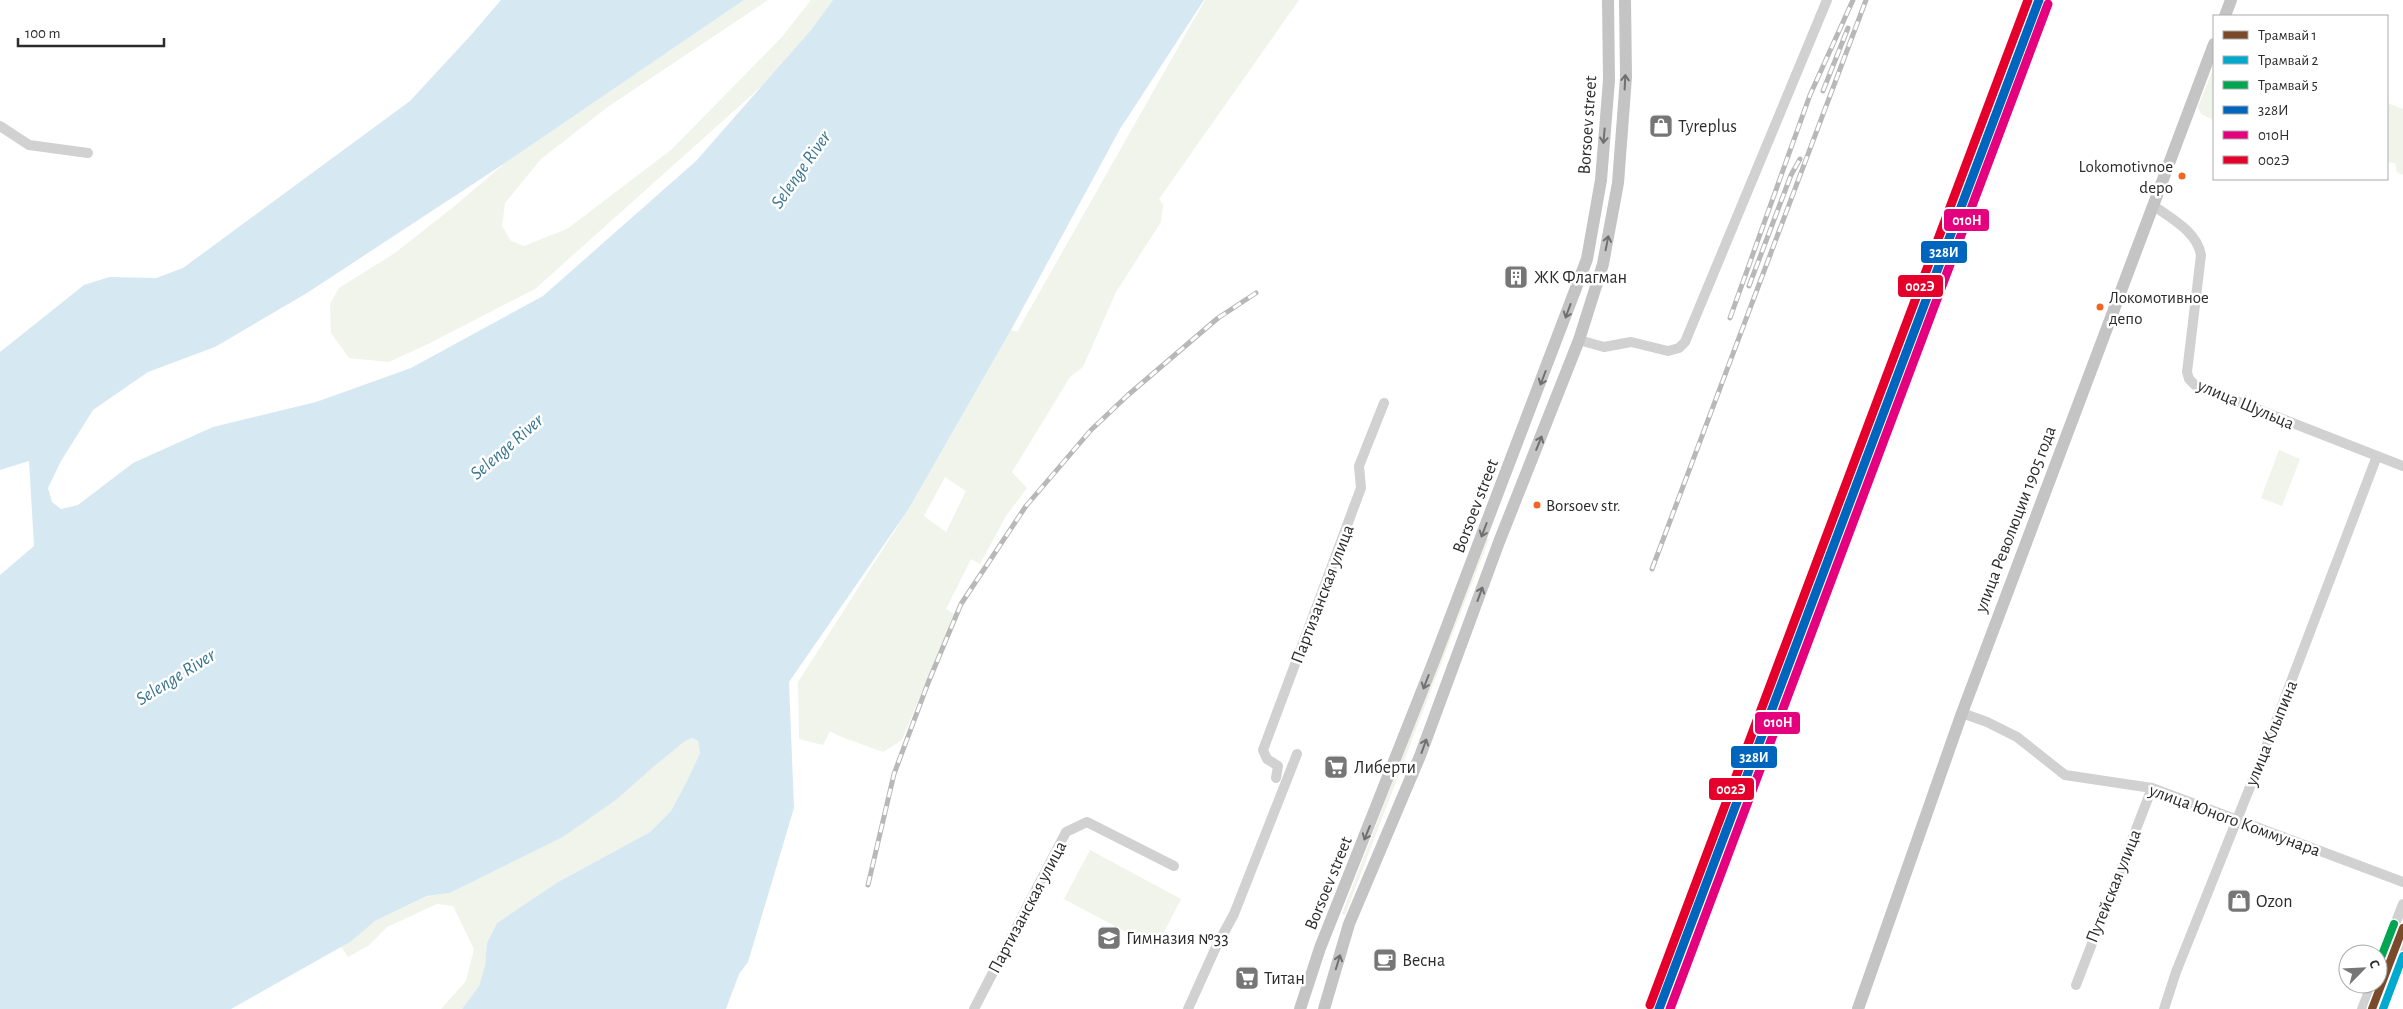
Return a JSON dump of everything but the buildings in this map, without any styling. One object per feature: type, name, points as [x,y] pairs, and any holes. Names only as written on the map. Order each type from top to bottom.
[{"type":"main road","name":"Borsoev street","points":[[1300,1009],[1320,948],[1587,260],[1601,180],[1609,80],[1608,0]]},
{"type":"main road","name":"Borsoev street","points":[[1324,1009],[1349,924],[1420,756],[1499,542],[1579,340],[1603,264],[1618,183],[1626,77],[1625,0]]},
{"type":"main road","points":[[2225,15],[2231,0]]},
{"type":"main road","name":"улица Революции 1905 года","points":[[1858,1009],[1962,713],[2036,511],[2154,206],[2213,47]]},
{"type":"main road","points":[[1560,333],[1579,340]]},
{"type":"main road","points":[[1333,918],[1349,924]]},
{"type":"street","points":[[1579,340],[1604,347],[1631,342],[1668,351],[1678,348],[1685,342],[1827,0]]},
{"type":"street","points":[[0,126],[29,145],[88,153]]},
{"type":"street","name":"улица Шульца","points":[[2154,206],[2194,237],[2200,245],[2201,255],[2187,372],[2189,379],[2194,385],[2403,466]]},
{"type":"street","name":"Партизанская улица","points":[[1276,778],[1278,766],[1267,759],[1263,750],[1361,488],[1359,466],[1384,403]]},
{"type":"street","name":"улица Клыпина","points":[[2164,1009],[2176,972],[2235,821],[2272,733],[2378,456]]},
{"type":"street","name":"улица Юного Коммунара","points":[[1962,713],[1987,722],[2017,737],[2065,775],[2152,788],[2235,821],[2403,882]]},
{"type":"street","points":[[1188,1009],[1216,947],[1234,914],[1297,754]]},
{"type":"street","name":"Путейская улица","points":[[2076,985],[2152,788]]},
{"type":"street","name":"Партизанская улица","points":[[974,1009],[1066,832],[1087,822],[1174,866]]},
{"type":"street","points":[[2387,944],[2403,904]]},
{"type":"street","points":[[2376,1009],[2403,938]]},
{"type":"street","points":[[2362,1009],[2368,994]]},
{"type":"shaded area","points":[[744,0],[768,0],[609,106],[541,159],[505,203],[502,226],[511,241],[524,246],[567,229],[671,150],[781,38],[811,0],[833,0],[811,30],[764,84],[535,289],[389,362],[349,358],[331,333],[330,304],[339,288],[395,253],[505,163]]},
{"type":"shaded area","points":[[1205,0],[1299,0],[1159,199],[1163,204],[1161,222],[1116,292],[1083,367],[1070,377],[1012,472],[1027,488],[1006,516],[980,564],[971,559],[946,609],[954,614],[902,740],[883,752],[830,731],[823,745],[799,739],[798,682],[908,510],[1011,330],[1017,332]],"holes":[[[945,477],[966,491],[946,532],[924,516]]]},
{"type":"shaded area","points":[[2213,70],[2213,120],[2201,114],[2198,107]]},
{"type":"shaded area","points":[[2388,103],[2403,109],[2403,175],[2397,172],[2395,163],[2388,162]]},
{"type":"shaded area","points":[[2279,450],[2300,459],[2282,506],[2261,498]]},
{"type":"shaded area","points":[[1486,538],[1489,539],[1345,915],[1342,914]]},
{"type":"shaded area","points":[[692,738],[698,741],[700,753],[671,811],[650,832],[558,882],[497,923],[487,943],[485,966],[479,986],[462,1009],[441,1009],[466,981],[474,949],[453,906],[437,904],[387,927],[368,946],[348,957],[341,947],[375,921],[428,896],[450,893],[563,837],[685,741]]},
{"type":"shaded area","points":[[1090,850],[1181,899],[1156,948],[1064,899]]},
{"type":"water","name":"Selenge River","points":[[501,0],[744,0],[505,163],[307,293],[215,347],[148,372],[93,410],[61,461],[48,488],[52,502],[61,509],[78,505],[133,463],[213,427],[316,402],[411,368],[543,296],[696,161],[811,30],[833,0],[1204,0],[1120,129],[1011,330],[908,510],[789,682],[794,808],[748,962],[739,974],[726,1009],[462,1009],[479,986],[485,966],[487,943],[497,923],[558,882],[650,832],[671,811],[700,753],[698,741],[692,738],[685,741],[617,799],[563,837],[450,893],[427,896],[375,921],[350,942],[231,1009],[0,1009],[0,575],[34,546],[29,461],[0,470],[0,352],[84,285],[109,277],[156,278],[183,268],[410,101]]},
{"type":"railway","points":[[1730,318],[1810,95],[1853,0]]},
{"type":"railway","points":[[1652,569],[1866,0]]},
{"type":"railway","points":[[1823,91],[1848,28]]},
{"type":"railway","points":[[1749,286],[1791,175],[1800,159]]},
{"type":"railway","points":[[868,885],[894,774],[928,683],[961,604],[1026,506],[1091,430],[1128,395],[1218,318],[1256,293]]},
{"type":"tram line","name":"5","points":[[2386,944],[2394,924]]},
{"type":"tram line","name":"1","points":[[2372,1009],[2403,928]]},
{"type":"tram line","name":"2","points":[[2383,1009],[2403,956]]},
{"type":"transit line","name":"002Э","points":[[1650,1005],[2028,0]]},
{"type":"transit line","name":"328И","points":[[1659,1009],[2039,0]]},
{"type":"transit line","name":"010Н","points":[[1670,1009],[2048,4]]},
{"type":"place","name":"Tyreplus","points":[[1661,126]]},
{"type":"place","name":"Lokomotivnoe depo","points":[[2182,176]]},
{"type":"place","name":"ЖК Флагман","points":[[1516,277]]},
{"type":"place","name":"Локомотивное депо","points":[[2100,307]]},
{"type":"place","name":"Borsoev str.","points":[[1537,505]]},
{"type":"place","name":"Либерти","points":[[1336,767]]},
{"type":"place","name":"Ozon","points":[[2239,901]]},
{"type":"place","name":"Гимназия №33","points":[[1109,938]]},
{"type":"place","name":"Весна","points":[[1385,960]]},
{"type":"place","name":"Титан","points":[[1247,978]]}]
